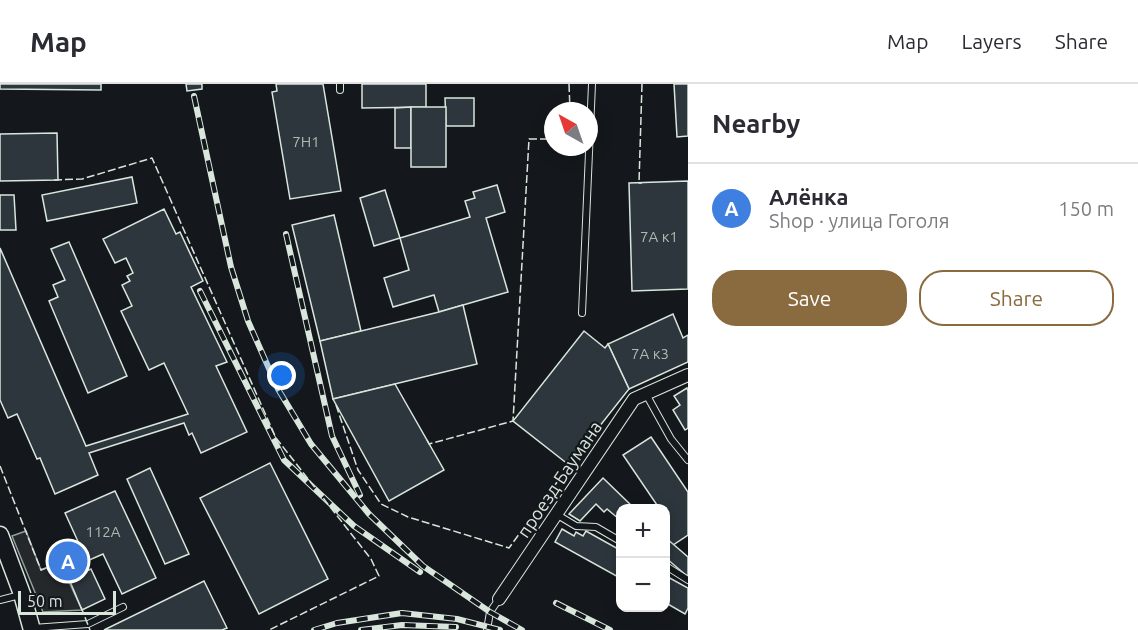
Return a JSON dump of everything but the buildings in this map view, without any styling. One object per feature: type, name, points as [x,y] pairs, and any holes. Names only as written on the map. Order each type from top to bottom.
[{"type":"main road","points":[[0,535],[22,594],[32,629]]},
{"type":"street","name":"проезд Баумана","points":[[499,599],[634,399],[688,375]]},
{"type":"lane","points":[[582,313],[592,84]]},
{"type":"lane","points":[[646,394],[671,439],[688,460]]},
{"type":"lane","points":[[556,514],[576,526],[596,527],[616,538]]},
{"type":"lane","points":[[670,569],[688,580]]},
{"type":"lane","points":[[0,600],[22,594]]},
{"type":"lane","name":"проезд Баумана","points":[[487,630],[490,612],[499,599]]},
{"type":"lane","points":[[32,629],[88,624],[123,607]]},
{"type":"shaded area","points":[[26,531],[41,570],[56,564],[64,571],[82,610],[43,612],[12,536]]},
{"type":"railway","points":[[194,96],[231,267],[248,321],[278,389],[311,444],[369,514],[423,566],[490,612],[522,630]]},
{"type":"railway","points":[[286,234],[332,436],[360,495]]},
{"type":"railway","points":[[200,291],[284,460],[354,526],[420,572]]},
{"type":"railway","points":[[556,603],[610,630]]},
{"type":"railway","points":[[314,630],[337,623],[402,613],[457,619],[500,630]]},
{"type":"railway","points":[[361,630],[402,625],[456,627]]},
{"type":"fence","points":[[569,84],[570,102]]},
{"type":"fence","points":[[642,84],[639,183],[642,183]]},
{"type":"fence","points":[[427,440],[429,444],[513,421],[529,139],[544,139]]},
{"type":"fence","points":[[54,180],[82,179],[152,158],[276,438],[371,559],[379,576],[269,630]]},
{"type":"fence","points":[[336,405],[358,470],[381,504],[408,517],[509,548],[571,463]]},
{"type":"fence","points":[[0,466],[41,570],[56,564],[70,583]]},
{"type":"fence","points":[[81,607],[90,630]]},
{"type":"place","name":"Алёнка","points":[[68,561]]}]
